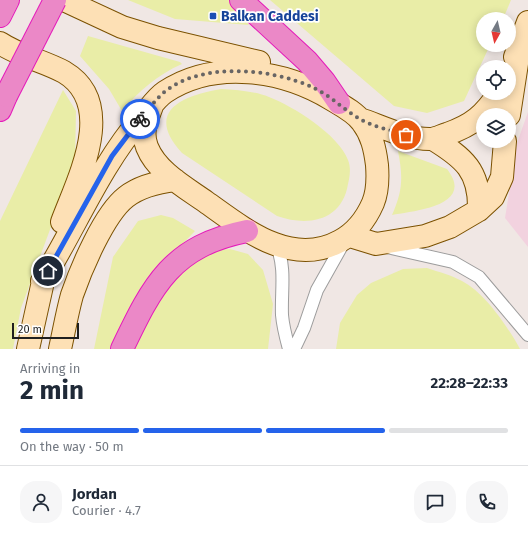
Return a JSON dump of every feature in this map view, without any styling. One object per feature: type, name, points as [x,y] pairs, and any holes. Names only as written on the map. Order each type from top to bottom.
[{"type":"highway","points":[[0,16],[8,0]]},
{"type":"highway","points":[[3,103],[55,0]]},
{"type":"highway","points":[[241,0],[307,61],[324,81],[339,103]]},
{"type":"highway","points":[[122,349],[152,291],[172,267],[194,248],[210,241],[247,231]]},
{"type":"street","points":[[64,0],[122,27],[158,38],[264,63],[293,81]]},
{"type":"street","points":[[514,60],[528,22]]},
{"type":"street","points":[[0,43],[63,72],[78,82],[87,98],[92,123],[92,133],[85,158],[59,228],[42,280],[28,349]]},
{"type":"street","points":[[510,108],[520,44]]},
{"type":"street","points":[[42,280],[60,251],[112,156],[163,94],[180,83],[201,75],[231,71],[260,74],[293,81],[314,88],[339,103],[360,119],[406,135],[433,139],[453,151],[469,166],[477,182],[479,210]]},
{"type":"street","points":[[433,139],[456,131],[477,120],[490,107],[494,100]]},
{"type":"street","points":[[152,106],[144,133],[148,148],[158,164],[175,180],[247,231],[277,246],[295,250],[314,250],[332,246],[348,237],[364,219],[373,202],[378,179],[372,138],[360,119]]},
{"type":"street","points":[[348,237],[376,244],[425,236],[450,227],[479,210],[493,197],[502,177],[504,148]]},
{"type":"street","points":[[60,349],[72,295],[88,256],[113,211],[126,197],[137,190],[156,182],[175,180]]},
{"type":"lane","points":[[294,349],[304,328],[317,290],[348,237]]},
{"type":"lane","points":[[376,244],[454,262],[479,277],[528,335]]},
{"type":"lane","points":[[277,246],[284,270],[282,314],[289,349]]},
{"type":"shaded area","points":[[528,112],[528,247],[505,218],[517,143]]},
{"type":"green space","points":[[128,0],[229,0],[249,25],[175,19]]},
{"type":"green space","points":[[270,0],[511,0],[506,12],[476,12],[476,52],[487,52],[483,60],[476,60],[476,75],[464,101],[427,113],[394,106]]},
{"type":"green space","points":[[88,36],[180,62],[182,64],[164,73],[149,84],[122,111],[109,89],[80,56]]},
{"type":"green space","points":[[221,89],[257,93],[279,101],[302,114],[325,131],[343,150],[349,163],[349,181],[339,206],[322,218],[312,220],[300,221],[277,216],[182,153],[171,138],[167,126],[167,116],[173,108],[182,101],[193,96]]},
{"type":"green space","points":[[63,90],[76,111],[75,162],[21,308],[13,349],[0,349],[0,221]]},
{"type":"green space","points":[[398,151],[447,169],[454,181],[454,191],[448,199],[427,208],[392,215],[396,206],[401,183],[401,168]]},
{"type":"green space","points":[[161,215],[173,218],[195,231],[163,264],[113,349],[94,349],[113,257],[138,221]]},
{"type":"green space","points":[[230,249],[248,254],[263,270],[273,304],[268,349],[131,349],[154,306],[187,265],[209,251]]},
{"type":"green space","points":[[427,268],[458,279],[471,286],[495,311],[520,349],[336,349],[340,323],[357,295],[371,283],[403,269]]},
{"type":"way so far","points":[[140,119],[163,94],[180,83],[201,75],[231,71],[260,74],[293,81],[314,88],[339,103],[360,119],[406,135]]},
{"type":"place","name":"Balkan Caddesi","points":[[213,16]]},
{"type":"route","points":[[48,271],[112,156],[140,119]]}]
